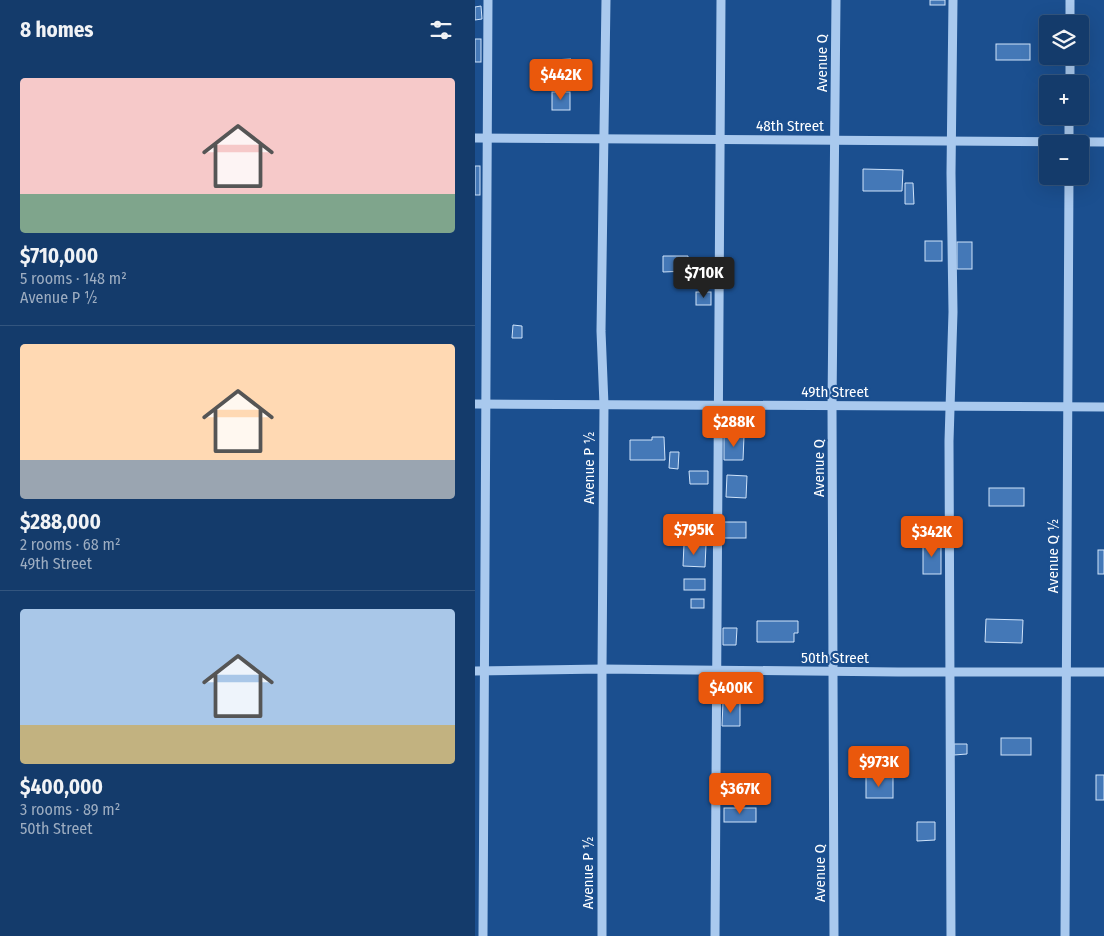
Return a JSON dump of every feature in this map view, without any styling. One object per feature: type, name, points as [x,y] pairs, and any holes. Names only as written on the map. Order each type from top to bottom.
[{"type":"street","points":[[483,936],[480,671],[486,404],[488,0]]},
{"type":"street","name":"Avenue P ½","points":[[602,936],[604,405],[601,331],[606,0]]},
{"type":"street","points":[[715,936],[721,0]]},
{"type":"street","name":"Avenue Q","points":[[834,936],[832,406],[836,0]]},
{"type":"street","points":[[951,936],[950,406],[953,312],[953,0]]},
{"type":"street","points":[[1070,0],[1070,15]]},
{"type":"street","name":"48th Street","points":[[475,138],[835,139],[1039,142]]},
{"type":"street","name":"48th Street","points":[[1089,142],[1104,142]]},
{"type":"street","name":"Avenue Q ½","points":[[1065,936],[1069,185]]},
{"type":"street","name":"49th Street","points":[[475,404],[1104,407]]},
{"type":"street","name":"50th Street","points":[[480,671],[602,669],[833,672],[1104,672]]},
{"type":"building","points":[[930,0],[945,0],[945,5],[930,5]]},
{"type":"building","points":[[481,6],[482,19],[475,20],[475,7]]},
{"type":"building","points":[[475,39],[481,39],[481,62],[475,62]]},
{"type":"building","points":[[996,44],[1030,44],[1030,60],[996,60]]},
{"type":"building","points":[[571,59],[571,78],[552,78],[552,60]]},
{"type":"building","points":[[552,92],[570,92],[570,110],[552,110]]},
{"type":"building","points":[[475,166],[480,166],[480,195],[475,195]]},
{"type":"building","points":[[863,169],[903,170],[902,191],[863,191]]},
{"type":"building","points":[[905,183],[913,183],[914,204],[905,204]]},
{"type":"building","points":[[925,241],[942,241],[942,261],[925,261]]},
{"type":"building","points":[[957,242],[972,242],[972,269],[957,269]]},
{"type":"building","points":[[663,256],[688,256],[688,271],[663,272]]},
{"type":"building","points":[[696,292],[711,292],[711,305],[696,305]]},
{"type":"building","points":[[513,325],[522,326],[522,338],[512,338]]},
{"type":"building","points":[[724,436],[744,436],[743,460],[724,460]]},
{"type":"building","points":[[652,437],[664,437],[665,460],[630,460],[630,440],[652,440]]},
{"type":"building","points":[[670,452],[679,452],[678,469],[669,468]]},
{"type":"building","points":[[689,471],[708,471],[708,484],[690,484]]},
{"type":"building","points":[[727,475],[747,476],[746,498],[726,497]]},
{"type":"building","points":[[989,488],[1024,488],[1024,506],[989,506]]},
{"type":"building","points":[[724,522],[746,522],[746,538],[724,538]]},
{"type":"building","points":[[923,542],[941,542],[941,574],[923,574]]},
{"type":"building","points":[[684,544],[706,545],[705,567],[683,566]]},
{"type":"building","points":[[1098,550],[1104,550],[1104,574],[1098,574]]},
{"type":"building","points":[[684,579],[705,579],[705,590],[684,590]]},
{"type":"building","points":[[691,599],[704,599],[704,608],[691,608]]},
{"type":"building","points":[[986,619],[1023,620],[1022,643],[985,642]]},
{"type":"building","points":[[757,621],[798,621],[798,633],[794,633],[794,642],[757,642]]},
{"type":"building","points":[[723,628],[737,628],[736,645],[723,645]]},
{"type":"building","points":[[723,702],[740,703],[740,726],[722,726]]},
{"type":"building","points":[[1001,738],[1031,738],[1031,755],[1001,755]]},
{"type":"building","points":[[954,744],[967,744],[967,754],[954,755]]},
{"type":"building","points":[[1096,775],[1104,775],[1104,800],[1096,800]]},
{"type":"building","points":[[866,777],[893,777],[893,798],[866,798]]},
{"type":"building","points":[[724,808],[756,808],[756,822],[724,822]]},
{"type":"building","points":[[917,822],[935,822],[935,840],[917,841]]}]
